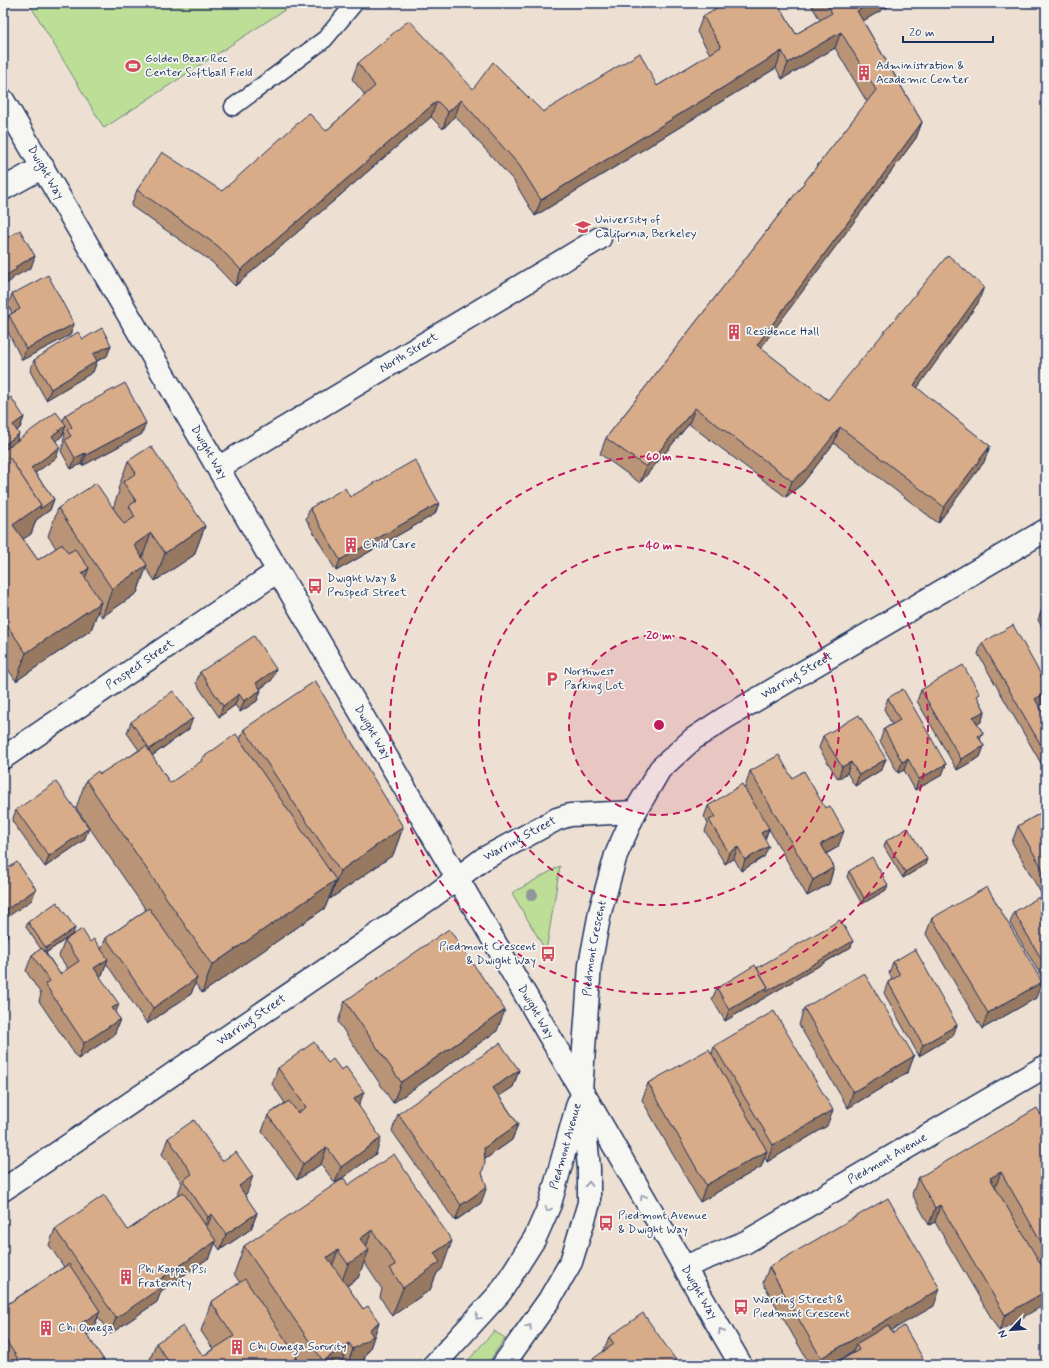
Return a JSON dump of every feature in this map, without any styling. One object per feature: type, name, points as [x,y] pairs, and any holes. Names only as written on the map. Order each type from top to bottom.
[{"type":"street","name":"Dwight Way","points":[[3,100],[741,1365]]},
{"type":"street","points":[[3,189],[43,167]]},
{"type":"street","name":"North Street","points":[[218,468],[600,238]]},
{"type":"street","name":"Warring Street","points":[[3,1190],[432,897],[483,859],[557,819],[570,816],[635,812],[660,769],[693,739],[725,718],[1046,530]]},
{"type":"street","name":"Prospect Street","points":[[3,758],[278,571]]},
{"type":"street","name":"Piedmont Crescent","points":[[581,1090],[590,965],[600,912],[616,854],[635,812]]},
{"type":"street","name":"Piedmont Avenue","points":[[684,1267],[746,1242],[1046,1066]]},
{"type":"street","name":"Piedmont Avenue","points":[[434,1365],[500,1293],[535,1238],[550,1204],[581,1090]]},
{"type":"street","name":"Piedmont Avenue","points":[[503,1365],[548,1300],[571,1262],[589,1204],[589,1168],[581,1090]]},
{"type":"lane","points":[[233,107],[325,39],[355,3]]},
{"type":"green space","name":"Golden Bear Rec Center Softball Field","points":[[29,3],[295,3],[104,128]]},
{"type":"green space","points":[[560,866],[546,951],[512,893]]},
{"type":"green space","points":[[494,1331],[505,1338],[487,1365],[464,1365]]},
{"type":"building","points":[[725,3],[777,3],[796,34],[832,13],[826,3],[872,3],[857,11],[922,122],[757,345],[828,400],[948,255],[984,287],[914,385],[990,446],[944,507],[840,427],[808,468],[792,481],[695,408],[646,467],[606,438],[876,90],[841,32],[788,63],[782,51],[541,200],[519,165],[461,100],[448,112],[437,101],[241,270],[218,246],[137,190],[162,152],[222,191],[309,113],[326,131],[375,86],[358,63],[409,20],[473,89],[493,62],[543,112],[640,53],[657,86],[721,47],[703,16]]},
{"type":"building","points":[[20,230],[35,256],[15,267],[17,269],[3,277],[3,240]]},
{"type":"building","points":[[48,275],[74,324],[26,349],[9,315],[20,309],[12,294]]},
{"type":"building","points":[[102,328],[111,345],[93,354],[97,361],[51,389],[34,360],[78,332],[83,339]]},
{"type":"building","points":[[125,383],[146,423],[86,455],[85,453],[75,458],[65,440],[71,436],[67,430],[72,427],[65,415]]},
{"type":"building","points":[[11,397],[24,417],[13,425],[19,434],[3,446],[3,403]]},
{"type":"building","points":[[56,412],[66,425],[52,436],[60,447],[31,468],[54,499],[40,509],[41,505],[9,457],[3,461],[3,451]]},
{"type":"building","points":[[151,446],[205,526],[165,553],[151,533],[134,545],[147,565],[112,589],[58,508],[96,483],[124,524],[135,517],[129,506],[136,501],[123,482],[136,473],[128,461]]},
{"type":"building","points":[[9,457],[41,505],[13,525],[38,560],[62,544],[68,553],[75,549],[89,568],[82,573],[101,602],[26,653],[3,619],[3,461]]},
{"type":"building","name":"Child Care","points":[[415,460],[439,503],[340,560],[310,508],[345,488],[350,497]]},
{"type":"building","points":[[1046,607],[1046,615],[1042,609]]},
{"type":"building","points":[[1013,625],[1046,684],[1046,693],[1035,699],[1046,718],[1046,754],[982,643]]},
{"type":"building","points":[[254,636],[276,669],[256,683],[261,690],[244,701],[239,694],[223,706],[200,672]]},
{"type":"building","points":[[963,665],[980,694],[977,696],[985,711],[973,717],[983,733],[978,736],[984,746],[961,759],[921,690]]},
{"type":"building","points":[[315,681],[403,827],[340,871],[244,729]]},
{"type":"building","points":[[903,689],[946,764],[919,779],[908,759],[902,762],[884,729],[900,720],[888,698]]},
{"type":"building","points":[[173,691],[193,718],[150,749],[131,722]]},
{"type":"building","points":[[859,715],[886,759],[859,775],[851,762],[842,767],[823,736]]},
{"type":"building","points":[[236,734],[336,880],[212,965],[86,780],[98,771],[100,774],[146,746],[170,783],[203,760],[202,758]]},
{"type":"building","points":[[779,755],[792,778],[804,771],[825,808],[830,806],[844,831],[821,844],[834,867],[813,880],[750,771]]},
{"type":"building","points":[[56,782],[89,828],[49,856],[16,810]]},
{"type":"building","points":[[742,784],[769,828],[761,833],[769,846],[745,860],[738,847],[729,853],[709,820],[715,817],[708,806]]},
{"type":"building","points":[[1046,810],[1046,875],[1018,826]]},
{"type":"building","points":[[908,828],[927,859],[905,872],[886,841]]},
{"type":"building","points":[[872,857],[888,885],[864,898],[849,871]]},
{"type":"building","points":[[3,862],[7,869],[17,862],[36,889],[3,912]]},
{"type":"building","points":[[987,887],[1042,982],[988,1013],[932,918]]},
{"type":"building","points":[[1039,897],[1046,910],[1046,967],[1014,912]]},
{"type":"building","points":[[57,902],[75,928],[46,948],[28,922]]},
{"type":"building","points":[[149,908],[197,978],[153,1008],[106,938]]},
{"type":"building","points":[[840,920],[853,941],[766,992],[768,987],[757,968]]},
{"type":"building","points":[[3,927],[8,934],[3,937]]},
{"type":"building","points":[[82,929],[90,942],[94,939],[108,959],[94,968],[119,1004],[112,1008],[120,1019],[84,1043],[45,984],[50,981],[32,955],[42,948],[60,974],[79,961],[65,940]]},
{"type":"building","points":[[449,929],[505,1010],[401,1082],[345,1001]]},
{"type":"building","points":[[915,949],[957,1025],[923,1045],[888,982],[900,975],[893,962]]},
{"type":"building","points":[[755,965],[768,987],[729,1010],[717,988]]},
{"type":"building","points":[[864,973],[914,1056],[853,1092],[804,1008]]},
{"type":"building","points":[[774,1011],[833,1110],[773,1145],[714,1046]]},
{"type":"building","points":[[314,1042],[328,1063],[333,1059],[341,1070],[346,1067],[364,1092],[354,1099],[381,1138],[341,1167],[327,1147],[303,1164],[268,1115],[289,1101],[298,1113],[306,1107],[278,1068]]},
{"type":"building","points":[[500,1043],[519,1070],[493,1088],[518,1124],[484,1148],[485,1163],[482,1173],[487,1187],[461,1205],[398,1114]]},
{"type":"building","points":[[709,1049],[767,1151],[706,1185],[648,1083]]},
{"type":"building","points":[[1037,1108],[1046,1124],[1046,1250],[1001,1172],[990,1178],[1046,1273],[1046,1291],[1005,1315],[940,1205],[935,1208],[918,1178]]},
{"type":"building","points":[[194,1120],[222,1161],[236,1152],[253,1176],[239,1186],[257,1213],[226,1234],[212,1214],[208,1217],[183,1180],[192,1174],[168,1138]]},
{"type":"building","points":[[394,1154],[452,1241],[434,1253],[440,1262],[403,1288],[390,1268],[396,1265],[372,1230],[360,1239],[369,1250],[348,1264],[338,1250],[327,1257],[363,1309],[368,1306],[379,1322],[369,1330],[373,1336],[353,1349],[349,1343],[323,1361],[244,1246],[344,1178],[348,1185]]},
{"type":"building","name":"Phi Kappa Psi Fraternity","points":[[183,1192],[216,1241],[159,1280],[163,1286],[116,1318],[55,1229],[104,1195],[128,1230]]},
{"type":"building","points":[[888,1198],[940,1289],[821,1358],[769,1267]]},
{"type":"building","name":"Chi Omega","points":[[69,1264],[100,1311],[80,1324],[107,1365],[22,1365],[3,1336],[3,1307]]},
{"type":"building","points":[[245,1279],[297,1357],[285,1365],[171,1365],[156,1343],[183,1326],[203,1356],[234,1336],[211,1302]]},
{"type":"building","points":[[643,1313],[678,1363],[676,1365],[584,1365],[614,1344],[609,1337]]},
{"type":"building","points":[[888,1325],[893,1333],[904,1326],[927,1365],[844,1365],[841,1360],[859,1350],[856,1344]]},
{"type":"building","points":[[578,1362],[580,1365],[573,1365]]},
{"type":"place","name":"Golden Bear Rec Center Softball Field","points":[[133,66]]},
{"type":"place","name":"Administration & Academic Center","points":[[864,73]]},
{"type":"place","name":"University of California, Berkeley","points":[[583,227]]},
{"type":"place","name":"Residence Hall","points":[[734,332]]},
{"type":"place","name":"Child Care","points":[[351,545]]},
{"type":"place","name":"Dwight Way & Prospect Street","points":[[315,586]]},
{"type":"place","name":"Northwest Parking Lot","points":[[552,679]]},
{"type":"place","name":"Piedmont Crescent & Dwight Way","points":[[548,954]]},
{"type":"place","name":"Piedmont Avenue & Dwight Way","points":[[606,1223]]},
{"type":"place","name":"Phi Kappa Psi Fraternity","points":[[126,1277]]},
{"type":"place","name":"Warring Street & Piedmont Crescent","points":[[741,1307]]},
{"type":"place","name":"Chi Omega","points":[[46,1328]]},
{"type":"place","name":"Chi Omega Sorority","points":[[237,1347]]}]
